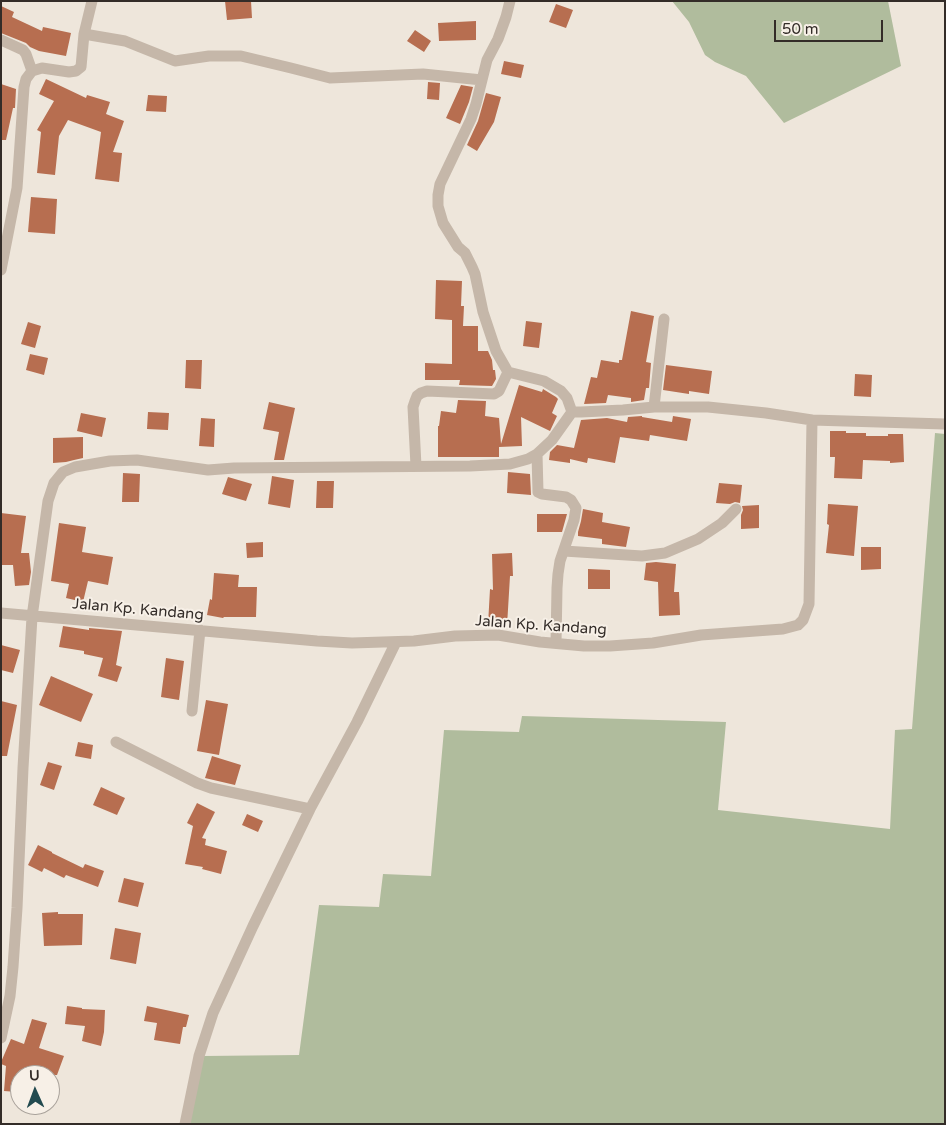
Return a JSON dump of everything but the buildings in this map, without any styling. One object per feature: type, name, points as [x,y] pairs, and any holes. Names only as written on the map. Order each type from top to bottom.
[{"type":"street","points":[[1,270],[17,188],[26,78],[32,71],[42,68],[69,72],[76,71],[81,67],[84,34],[92,1]]},
{"type":"street","points":[[510,1],[498,40],[487,60],[471,119],[440,184],[438,206],[443,223],[458,247],[465,253],[475,274],[483,312],[492,341],[508,372],[538,379],[553,386],[567,398],[572,412]]},
{"type":"street","points":[[84,34],[124,41],[175,61],[209,56],[241,56],[330,78],[422,74],[482,80]]},
{"type":"street","points":[[1,40],[23,50],[32,71]]},
{"type":"street","points":[[654,407],[664,319]]},
{"type":"street","points":[[416,466],[413,407],[414,401],[418,396],[427,391],[498,393],[508,372]]},
{"type":"street","points":[[572,412],[708,406],[812,420],[945,424]]},
{"type":"street","points":[[1,1038],[4,1013],[10,996],[14,947],[32,617],[48,501],[54,483],[63,472],[110,461],[137,460],[208,470],[510,464],[538,454],[552,440],[572,412]]},
{"type":"street","name":"Jalan Kp. Kandang","points":[[1,613],[352,643],[414,641],[455,636],[491,635],[584,646],[610,646],[701,635],[783,629],[798,625],[803,620],[809,604],[812,420]]},
{"type":"street","points":[[538,454],[538,492],[566,497],[571,500],[576,508],[560,562],[557,588],[556,643]]},
{"type":"street","points":[[564,551],[642,556],[665,552],[698,539],[722,523],[736,509]]},
{"type":"street","points":[[192,711],[200,630]]},
{"type":"street","points":[[185,1124],[199,1056],[213,1013],[310,809],[357,722],[396,642]]},
{"type":"street","points":[[116,742],[197,783],[211,788],[310,809]]},
{"type":"green space","points":[[672,1],[888,1],[901,66],[784,123],[746,76],[715,62],[705,55],[689,22]]},
{"type":"green space","points":[[935,433],[945,434],[945,1124],[187,1124],[204,1056],[299,1055],[319,905],[379,907],[383,874],[431,876],[444,730],[519,732],[522,716],[726,722],[718,810],[890,829],[895,730],[912,729]]}]
